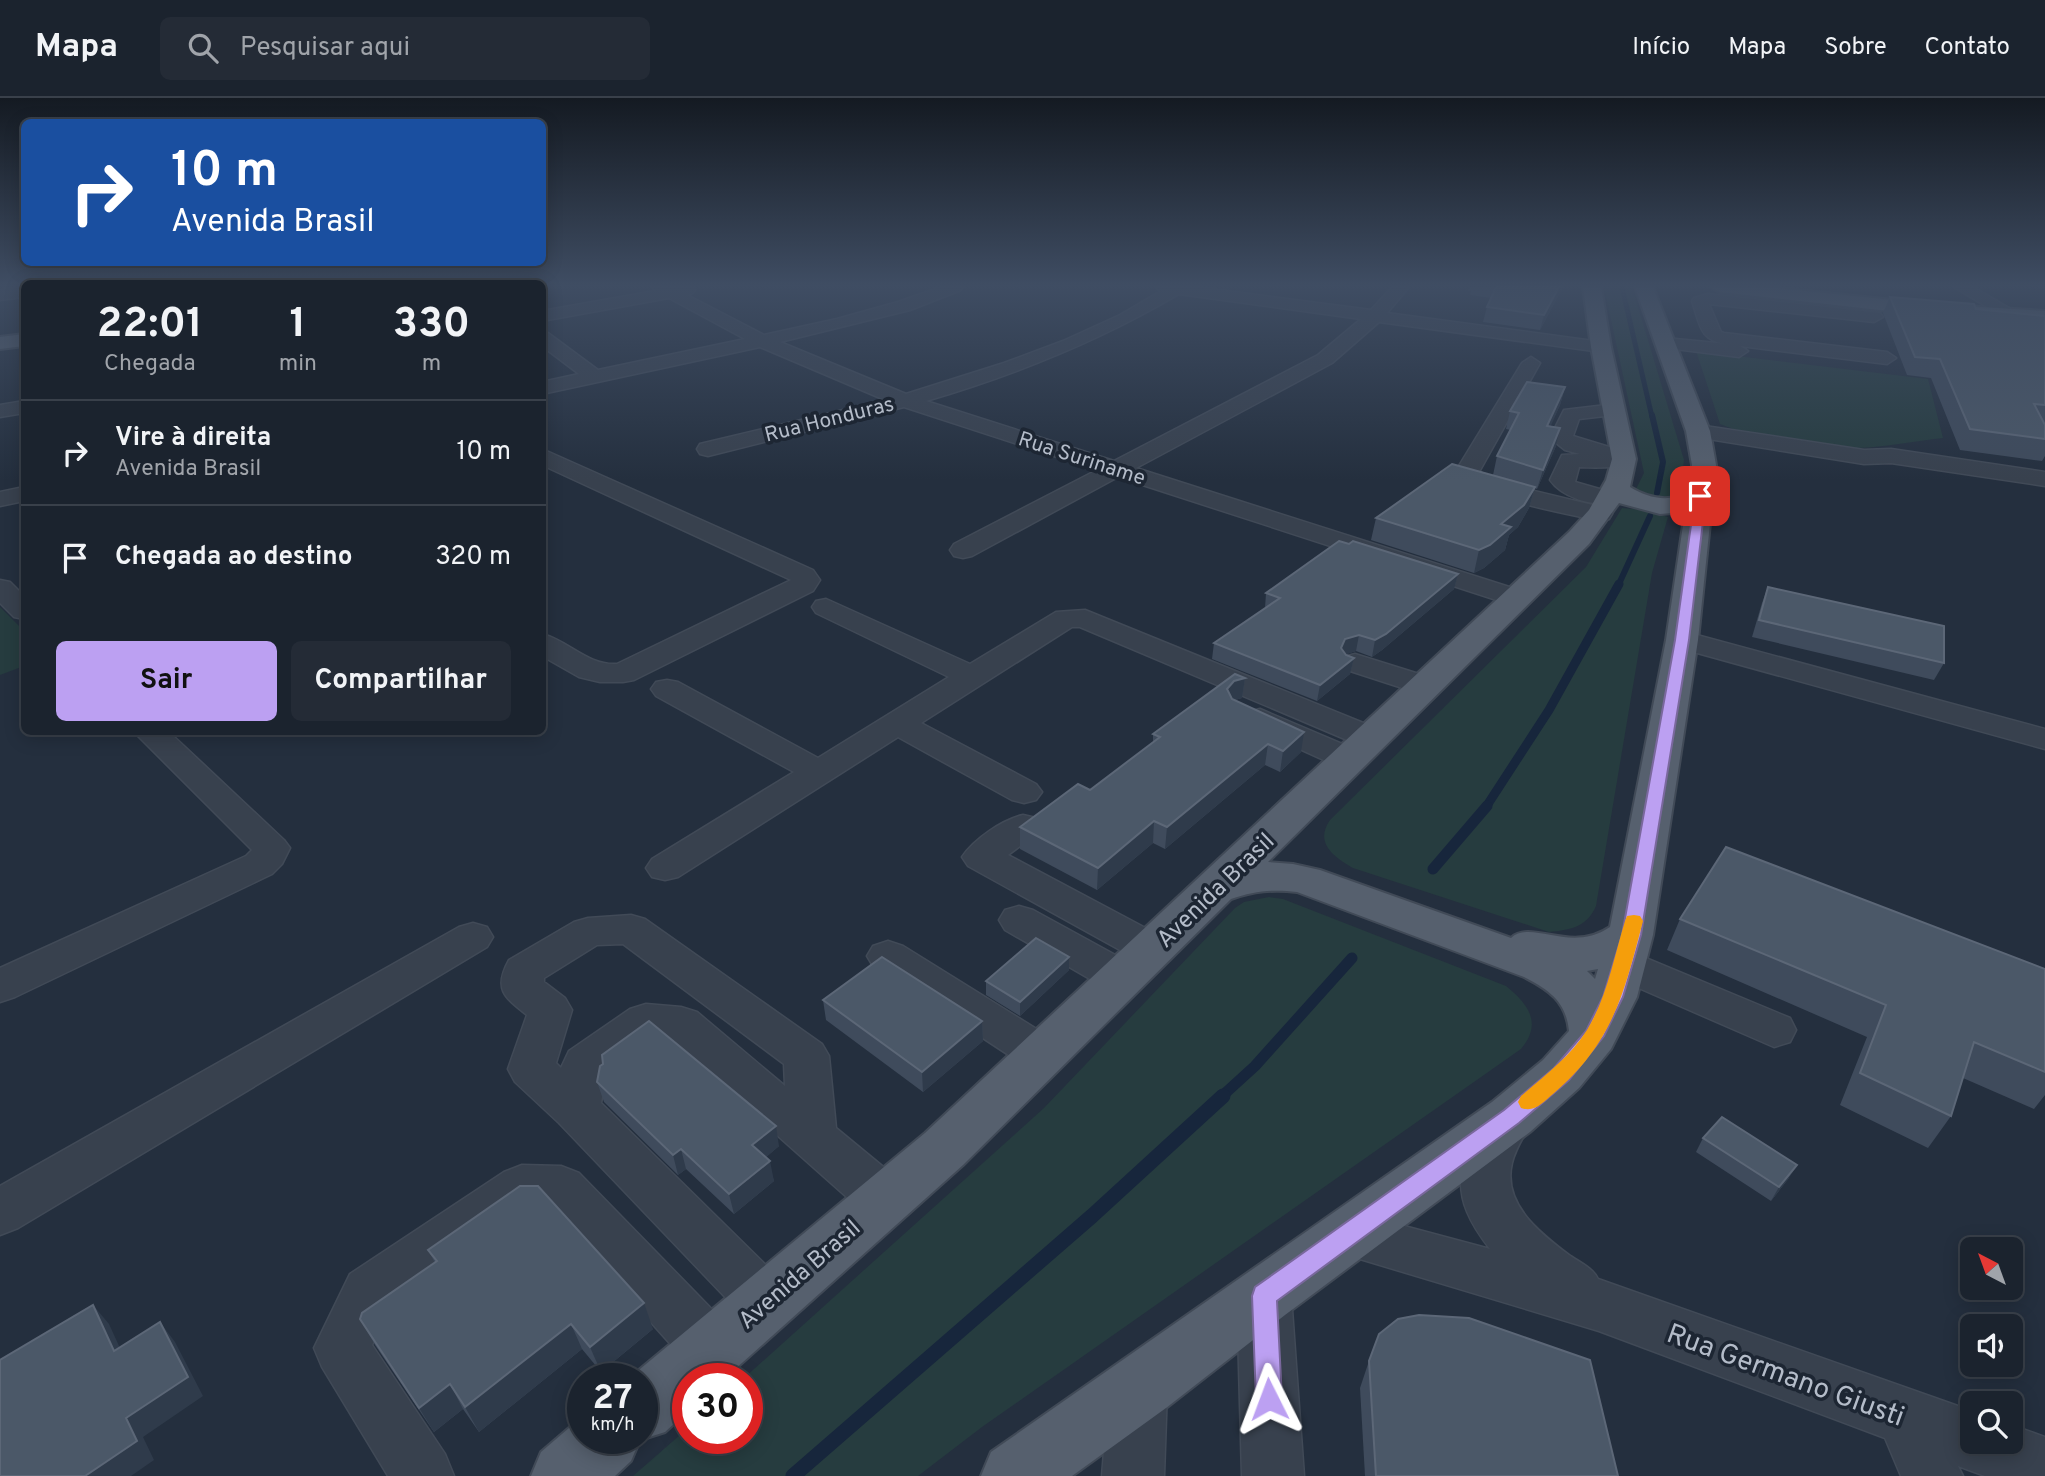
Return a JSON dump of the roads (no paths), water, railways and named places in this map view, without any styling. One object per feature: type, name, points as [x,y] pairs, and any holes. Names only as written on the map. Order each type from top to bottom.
[{"type":"main road","points":[[1602,351],[1615,410],[1617,488],[1620,492],[1647,504],[1682,506],[1700,496]]},
{"type":"main road","points":[[1015,1476],[1138,1390],[1511,1116],[1561,1074],[1594,1036],[1613,997],[1628,950],[1682,640],[1704,464],[1698,431],[1668,351]]},
{"type":"main road","name":"Avenida Brasil","points":[[658,1395],[944,1149],[1043,1055],[1579,537],[1615,483]]},
{"type":"main road","points":[[1284,822],[1279,835],[1285,847],[1295,859],[1314,869],[1545,952],[1569,957],[1594,955],[1614,949],[1628,950]]},
{"type":"main road","points":[[1211,892],[1238,880],[1258,875],[1281,875],[1305,880],[1540,965],[1573,984],[1584,998],[1593,1015],[1594,1036]]},
{"type":"main road","points":[[565,1476],[590,1454]]},
{"type":"street","points":[[561,351],[595,377]]},
{"type":"street","points":[[546,387],[719,351]]},
{"type":"street","name":"Rua Suriname","points":[[786,351],[906,401],[1515,598]]},
{"type":"street","name":"Rua Honduras","points":[[708,449],[906,401],[1051,351]]},
{"type":"street","points":[[963,550],[1325,359],[1334,351]]},
{"type":"street","points":[[1737,351],[1864,366],[1889,363],[1885,353],[1877,351]]},
{"type":"street","points":[[1531,363],[1465,474],[1469,479],[1497,488],[1615,483]]},
{"type":"street","points":[[0,411],[21,408]]},
{"type":"street","points":[[1615,410],[1571,414],[1562,438],[1615,483]]},
{"type":"street","points":[[1698,431],[1864,457],[1891,456],[2045,480]]},
{"type":"street","points":[[546,458],[803,576],[806,580],[803,585],[623,673],[605,676],[590,672],[546,645]]},
{"type":"street","points":[[0,499],[21,495]]},
{"type":"street","points":[[0,588],[21,608]]},
{"type":"street","points":[[826,607],[972,677]]},
{"type":"street","points":[[665,868],[1066,618],[1075,617],[1360,748]]},
{"type":"street","points":[[1682,640],[2045,738]]},
{"type":"street","points":[[1355,663],[1424,686]]},
{"type":"street","points":[[667,689],[819,772]]},
{"type":"street","points":[[1243,711],[1360,748]]},
{"type":"street","points":[[897,723],[1024,809],[981,857],[1138,964]]},
{"type":"street","points":[[1,984],[259,865],[269,855],[271,848],[153,735]]},
{"type":"street","points":[[1019,920],[1138,964]]},
{"type":"street","points":[[766,1302],[576,1109],[531,1069],[550,1010],[522,988],[524,971],[589,932],[631,929],[806,1056],[813,1137]]},
{"type":"street","points":[[0,1212],[473,936]]},
{"type":"street","points":[[1628,950],[1774,1030]]},
{"type":"street","points":[[888,956],[1043,1055]]},
{"type":"street","points":[[576,1109],[585,1064],[646,1021],[681,1024],[886,1200]]},
{"type":"street","name":"Rua Germano Giusti","points":[[1511,1116],[1492,1149],[1485,1170],[1487,1195],[1499,1221],[1521,1249],[1551,1273],[1600,1305]]},
{"type":"street","points":[[423,1476],[342,1348],[369,1293],[522,1187],[561,1188],[712,1349]]},
{"type":"street","name":"Rua Germano Giusti","points":[[1348,1234],[1600,1305],[1960,1437]]},
{"type":"street","points":[[1264,1296],[1273,1476]]},
{"type":"street","points":[[1133,1476],[1138,1390]]},
{"type":"street","points":[[1906,1418],[1932,1476]]},
{"type":"street","name":"Rua Germano Giusti","points":[[2006,1454],[2045,1468]]},
{"type":"waterway","points":[[1637,351],[1652,417]]},
{"type":"waterway","points":[[1652,415],[1663,462],[1657,493]]},
{"type":"waterway","points":[[1619,585],[1650,516]]},
{"type":"waterway","points":[[1486,807],[1549,710],[1619,585]]},
{"type":"waterway","points":[[1433,869],[1487,806]]},
{"type":"waterway","points":[[1221,1097],[1255,1066],[1352,958]]},
{"type":"waterway","points":[[793,1476],[1092,1216],[1223,1096]]}]
